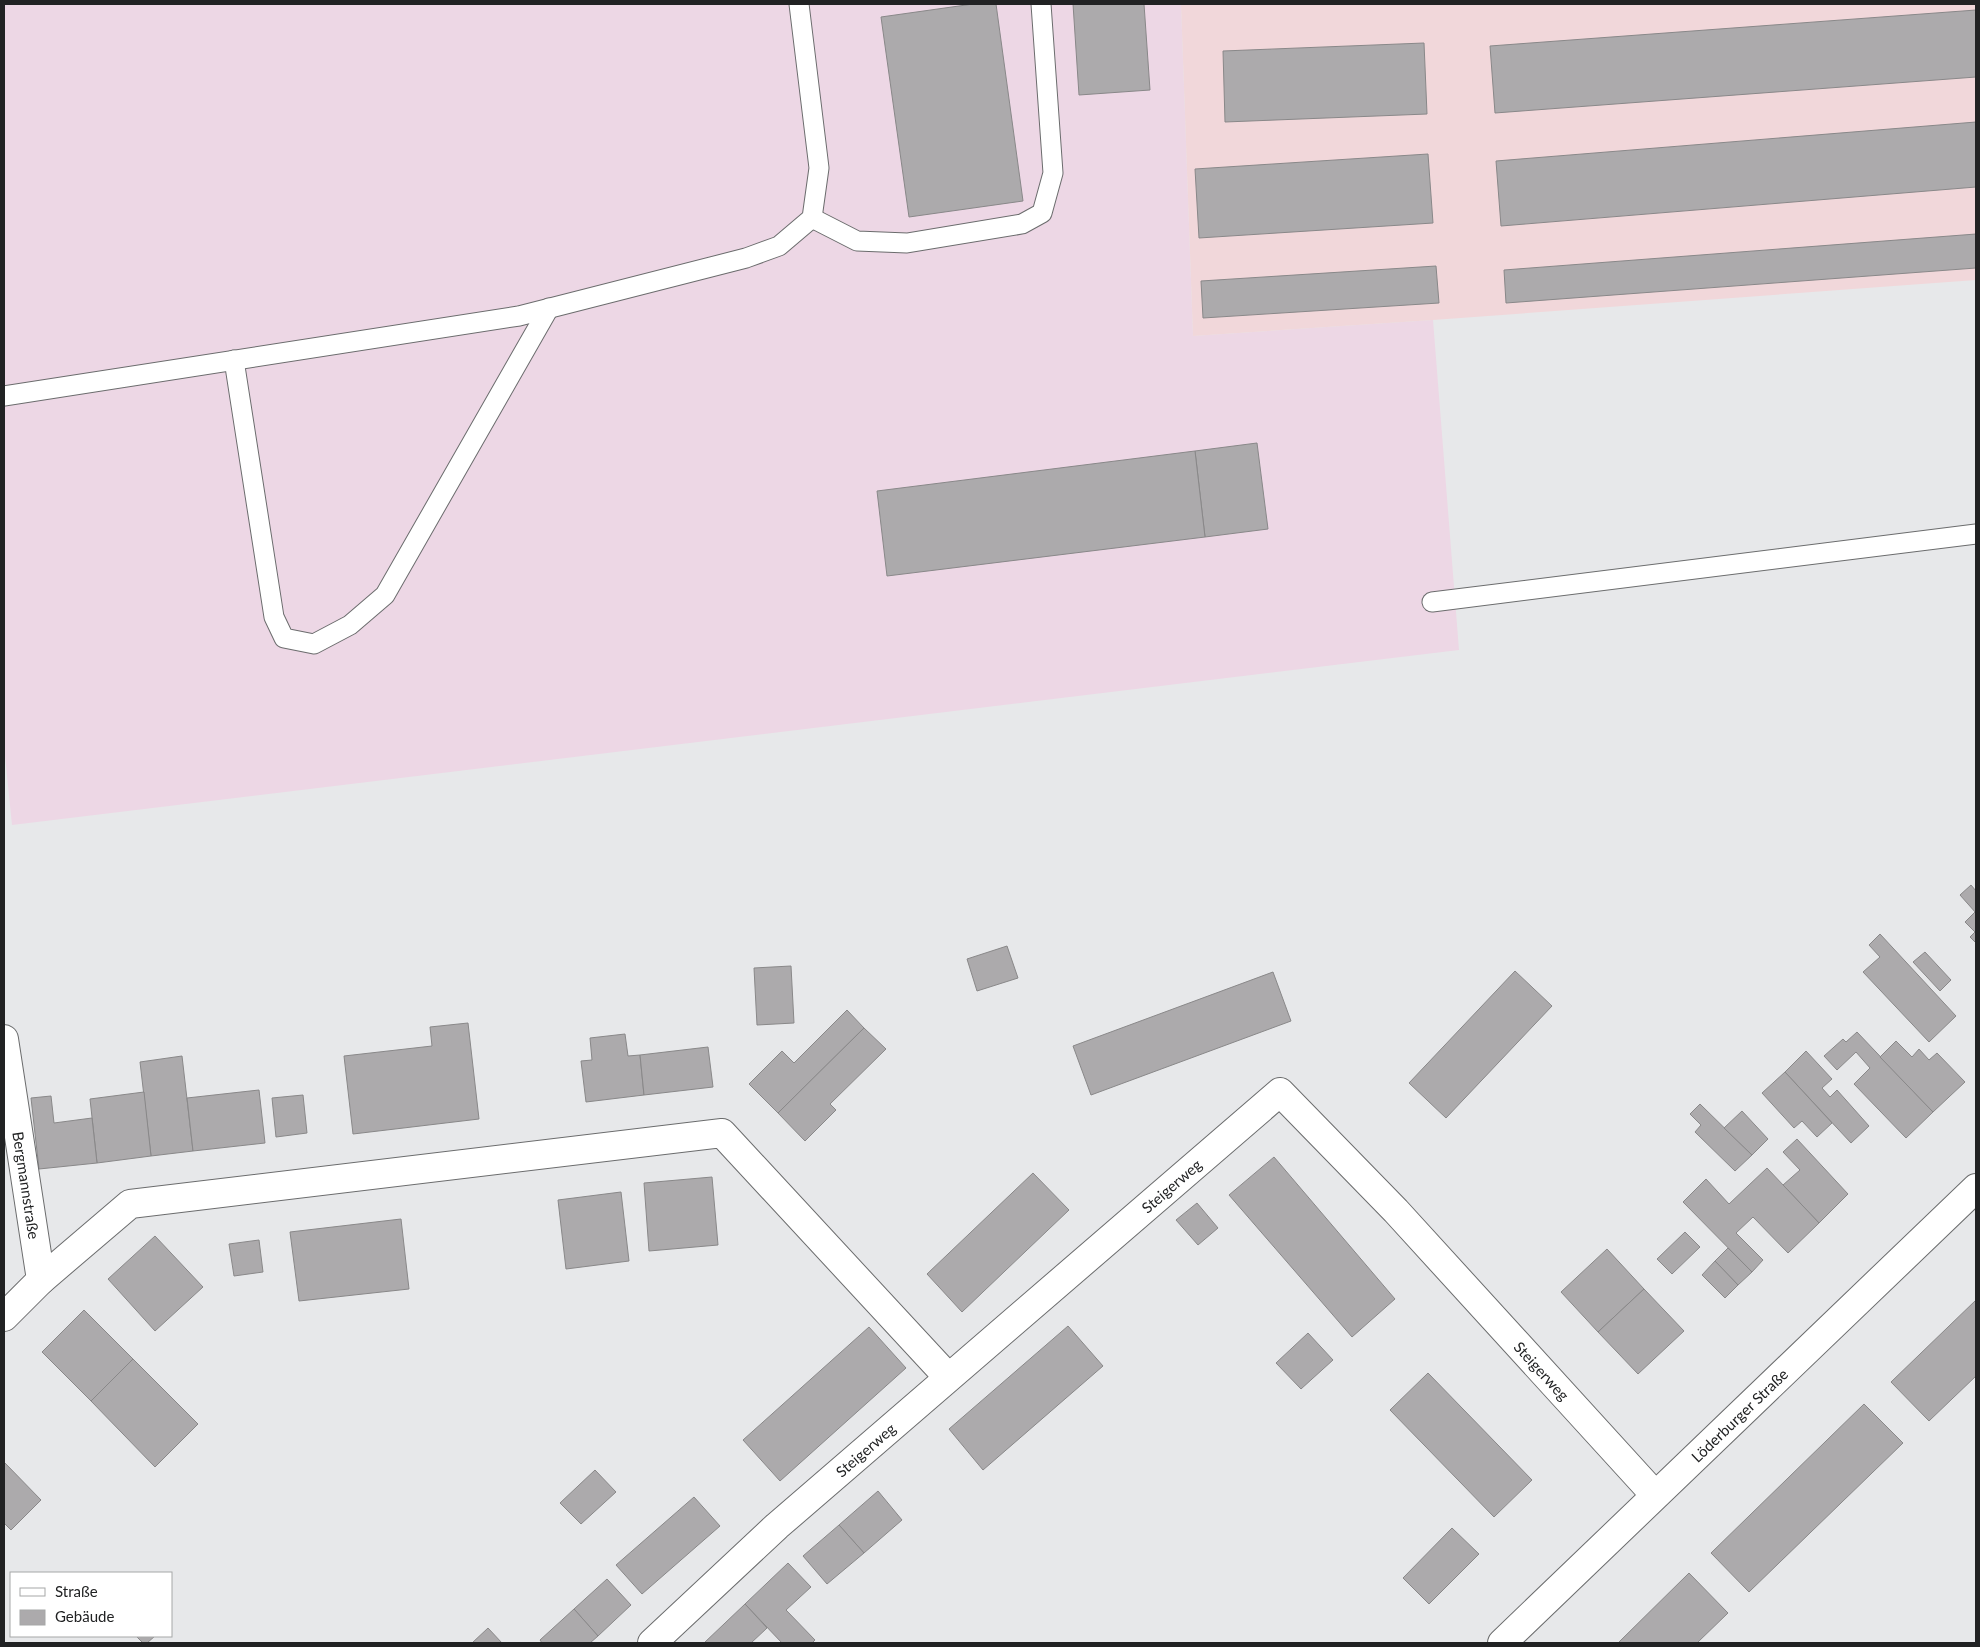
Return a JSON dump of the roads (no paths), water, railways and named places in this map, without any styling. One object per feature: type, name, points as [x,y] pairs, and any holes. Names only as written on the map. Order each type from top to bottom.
[{"type":"street","name":"Bergmannstraße","points":[[4,1038],[40,1280]]},
{"type":"street","name":"Steigerweg","points":[[652,1643],[777,1526],[1280,1092],[1396,1211],[1655,1495]]},
{"type":"street","points":[[4,1317],[40,1280],[130,1204],[722,1133],[948,1378]]},
{"type":"street","name":"Löderburger Straße","points":[[1502,1643],[1976,1188]]},
{"type":"lane","points":[[4,396],[519,316],[746,258],[779,246],[812,218],[819,168],[799,4]]},
{"type":"lane","points":[[812,218],[857,241],[907,244],[1022,224],[1042,213],[1053,173],[1041,4]]},
{"type":"lane","points":[[234,360],[274,618],[284,638],[314,644],[350,625],[385,595],[549,308]]},
{"type":"lane","points":[[1432,602],[1976,534]]}]
